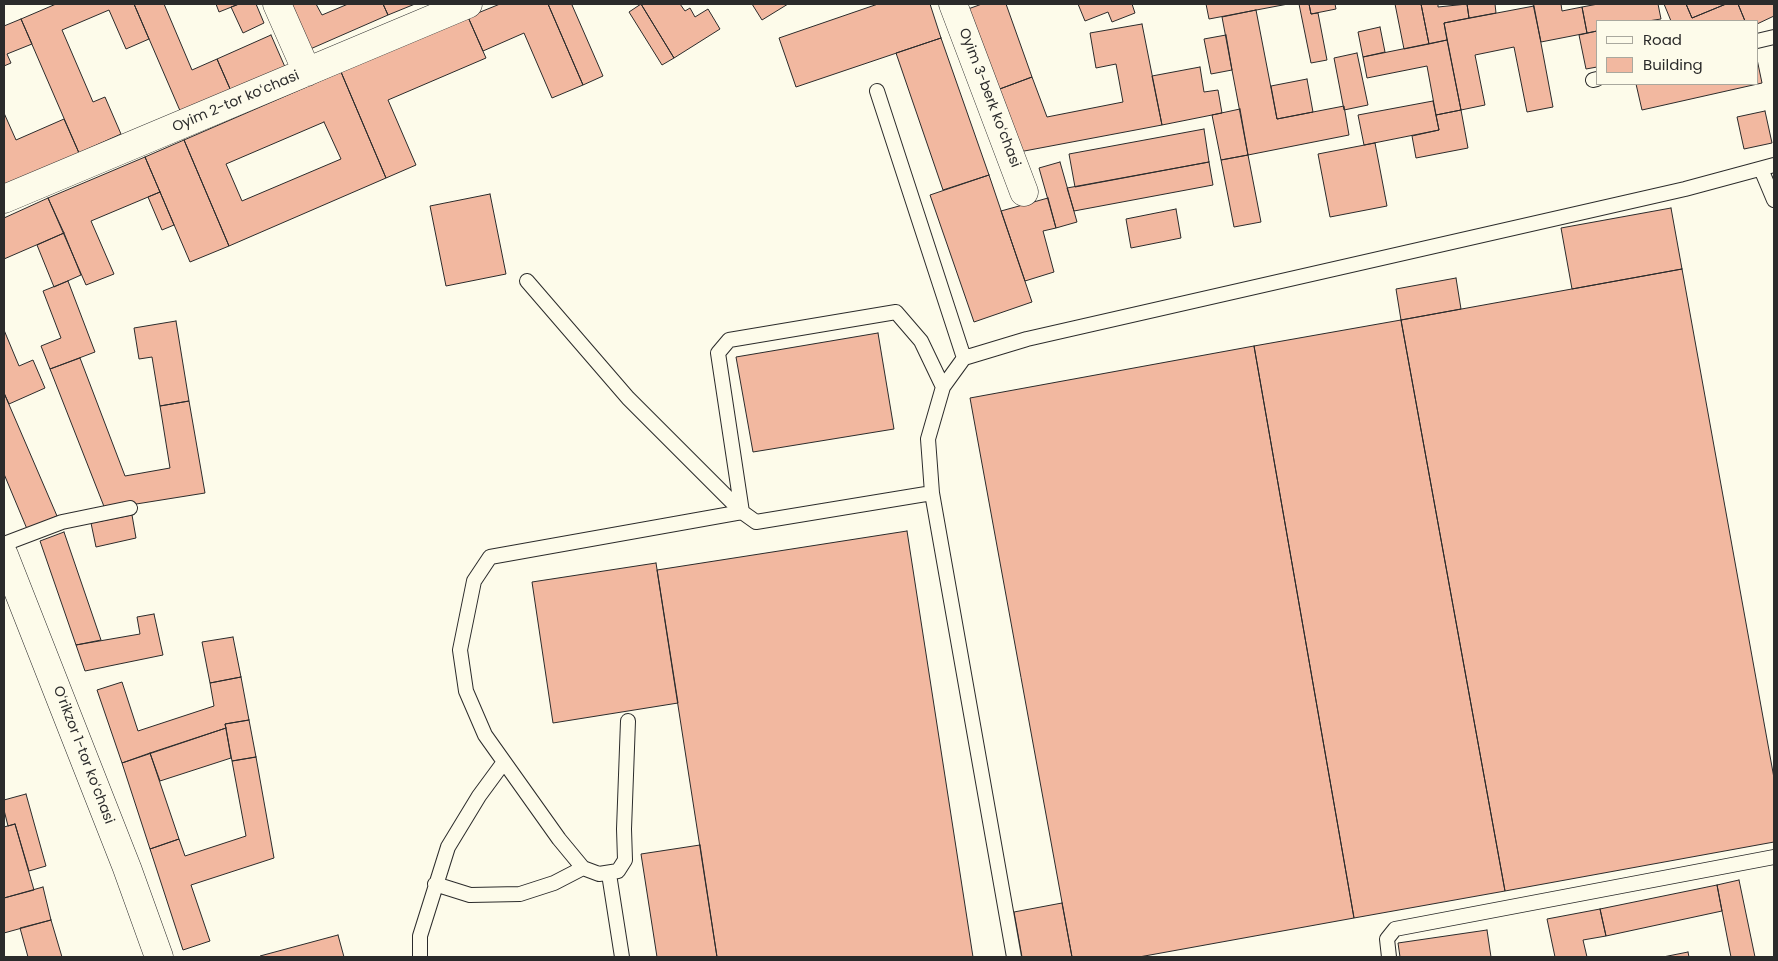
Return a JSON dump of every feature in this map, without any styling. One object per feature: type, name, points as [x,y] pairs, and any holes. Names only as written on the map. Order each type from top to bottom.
[{"type":"street","points":[[277,4],[307,72]]},
{"type":"street","name":"Oyim 2-tor koʻchasi","points":[[4,199],[468,4]]},
{"type":"street","name":"Oyim 3-berk koʻchasi","points":[[953,4],[1024,192]]},
{"type":"street","name":"Oʻrikzor 1-tor koʻchasi","points":[[4,554],[160,957]]},
{"type":"lane","points":[[1758,41],[1774,37]]},
{"type":"lane","points":[[877,91],[964,358]]},
{"type":"lane","points":[[1014,957],[932,493],[928,440],[943,387],[964,358],[1027,339],[1685,189],[1768,167],[1774,200]]},
{"type":"lane","points":[[527,281],[628,398],[742,512],[756,522],[932,493]]},
{"type":"lane","points":[[742,512],[718,353],[729,340],[896,312],[920,341],[943,387]]},
{"type":"lane","points":[[4,544],[62,522],[130,508]]},
{"type":"lane","points":[[628,721],[624,829],[625,860],[618,871],[609,874],[599,874],[583,868],[559,839],[485,735],[466,691],[460,650],[474,581],[490,558],[742,512]]},
{"type":"lane","points":[[420,957],[420,936],[448,847],[479,796],[504,762]]},
{"type":"lane","points":[[1390,957],[1387,939],[1395,929],[1774,857]]},
{"type":"lane","points":[[436,884],[470,895],[520,894],[554,883],[583,868]]},
{"type":"lane","points":[[609,874],[622,957]]},
{"type":"building","points":[[56,4],[134,4],[149,39],[126,49],[109,10],[62,30],[93,102],[105,97],[121,134],[79,153],[21,19]]},
{"type":"building","points":[[134,4],[164,4],[192,70],[217,59],[231,91],[181,113]]},
{"type":"building","points":[[216,4],[239,4],[219,12]]},
{"type":"building","points":[[239,4],[256,4],[264,23],[243,33],[231,7]]},
{"type":"building","points":[[287,4],[316,4],[322,15],[348,4],[383,4],[388,15],[308,50]]},
{"type":"building","points":[[383,4],[415,4],[388,15]]},
{"type":"building","points":[[500,4],[548,4],[583,85],[552,98],[524,33],[483,51],[468,17]]},
{"type":"building","points":[[548,4],[574,4],[572,5],[603,76],[583,85]]},
{"type":"building","points":[[641,4],[674,58],[662,65],[629,12]]},
{"type":"building","points":[[641,4],[680,4],[685,11],[690,8],[695,17],[708,9],[720,29],[674,58]]},
{"type":"building","points":[[752,4],[788,4],[762,20]]},
{"type":"building","points":[[878,4],[930,4],[941,38],[796,87],[779,38]]},
{"type":"building","points":[[982,4],[1006,4],[1032,77],[997,90],[968,9]]},
{"type":"building","points":[[1078,4],[1132,4],[1135,13],[1112,22],[1108,12],[1085,21]]},
{"type":"building","points":[[1206,4],[1288,4],[1209,19]]},
{"type":"building","points":[[1299,4],[1309,4],[1311,14],[1318,13],[1327,60],[1311,63]]},
{"type":"building","points":[[1309,4],[1335,4],[1336,9],[1311,14]]},
{"type":"building","points":[[1395,4],[1421,4],[1429,44],[1404,49]]},
{"type":"building","points":[[1421,4],[1438,4],[1438,7],[1467,4],[1469,18],[1444,23],[1447,40],[1429,44]]},
{"type":"building","points":[[1467,4],[1495,4],[1496,13],[1469,18]]},
{"type":"building","points":[[1533,4],[1561,4],[1562,11],[1582,7],[1587,33],[1541,42]]},
{"type":"building","points":[[1598,4],[1658,4],[1661,19],[1596,20],[1596,31],[1587,33],[1582,7]]},
{"type":"building","points":[[1664,4],[1686,4],[1692,18],[1726,4],[1738,4],[1745,20],[1671,20]]},
{"type":"building","points":[[1686,4],[1726,4],[1692,18]]},
{"type":"building","points":[[1738,4],[1774,4],[1774,16],[1758,24],[1758,20],[1745,20]]},
{"type":"building","points":[[1534,6],[1553,107],[1527,112],[1514,47],[1475,55],[1485,105],[1461,110],[1444,23]]},
{"type":"building","points":[[1256,10],[1277,119],[1344,106],[1349,135],[1248,155],[1222,17]]},
{"type":"building","points":[[468,17],[486,58],[388,100],[416,165],[386,178],[341,72]]},
{"type":"building","points":[[21,19],[32,44],[7,54],[11,63],[4,66],[4,26]]},
{"type":"building","points":[[1142,24],[1162,125],[1019,152],[997,90],[1032,77],[1047,117],[1123,102],[1116,64],[1096,68],[1090,33]]},
{"type":"building","points":[[1380,27],[1385,52],[1363,57],[1358,32]]},
{"type":"building","points":[[1596,31],[1596,67],[1586,69],[1579,35]]},
{"type":"building","points":[[271,35],[285,67],[231,91],[217,59]]},
{"type":"building","points":[[1226,35],[1232,70],[1211,74],[1204,39]]},
{"type":"building","points":[[941,38],[989,175],[943,190],[896,53]]},
{"type":"building","points":[[1447,40],[1461,110],[1436,115],[1427,66],[1367,78],[1363,57]]},
{"type":"building","points":[[1357,53],[1368,105],[1344,110],[1334,58]]},
{"type":"building","points":[[1758,64],[1762,83],[1758,84]]},
{"type":"building","points":[[1200,67],[1204,92],[1218,90],[1222,113],[1162,125],[1152,76]]},
{"type":"building","points":[[341,72],[386,178],[229,246],[184,140]],"holes":[[[324,122],[341,159],[242,201],[226,164]]]},
{"type":"building","points":[[1307,79],[1313,112],[1277,119],[1271,86]]},
{"type":"building","points":[[1636,85],[1753,85],[1642,110]]},
{"type":"building","points":[[1433,101],[1439,130],[1364,145],[1358,115]]},
{"type":"building","points":[[1240,109],[1248,155],[1221,160],[1212,115]]},
{"type":"building","points":[[1461,110],[1468,148],[1416,158],[1412,136],[1439,130],[1436,115]]},
{"type":"building","points":[[1765,111],[1772,143],[1744,149],[1737,117]]},
{"type":"building","points":[[4,113],[16,140],[64,119],[79,153],[4,186]]},
{"type":"building","points":[[1204,129],[1209,162],[1075,187],[1069,154]]},
{"type":"building","points":[[184,140],[229,246],[190,262],[145,157]]},
{"type":"building","points":[[1375,143],[1387,206],[1330,217],[1318,154]]},
{"type":"building","points":[[1248,155],[1261,222],[1234,227],[1221,160]]},
{"type":"building","points":[[145,157],[160,192],[91,221],[114,274],[86,285],[48,198]]},
{"type":"building","points":[[1060,162],[1077,222],[1056,228],[1039,168]]},
{"type":"building","points":[[1209,162],[1213,185],[1074,211],[1067,188]]},
{"type":"building","points":[[989,175],[1032,302],[974,322],[930,195]]},
{"type":"building","points":[[160,192],[174,225],[162,230],[148,197]]},
{"type":"building","points":[[490,194],[506,274],[446,286],[430,206]]},
{"type":"building","points":[[48,198],[64,233],[4,259],[4,218]]},
{"type":"building","points":[[1048,198],[1056,228],[1043,231],[1054,272],[1025,281],[1001,211]]},
{"type":"building","points":[[1671,208],[1682,269],[1572,289],[1561,228]]},
{"type":"building","points":[[1176,209],[1181,238],[1131,248],[1126,219]]},
{"type":"building","points":[[64,233],[81,275],[54,287],[37,245]]},
{"type":"building","points":[[1682,269],[1774,778],[1774,842],[1505,891],[1401,320]]},
{"type":"building","points":[[1456,278],[1461,309],[1401,320],[1396,289]]},
{"type":"building","points":[[68,281],[95,352],[50,369],[41,346],[61,338],[43,291]]},
{"type":"building","points":[[1401,320],[1505,891],[1354,918],[1254,346]]},
{"type":"building","points":[[176,321],[189,401],[160,406],[152,357],[139,359],[134,328]]},
{"type":"building","points":[[4,330],[19,366],[33,360],[45,388],[9,404],[4,393]]},
{"type":"building","points":[[878,333],[894,429],[753,452],[736,357]]},
{"type":"building","points":[[1254,346],[1354,918],[1139,957],[1072,957],[970,398]]},
{"type":"building","points":[[80,358],[125,476],[170,468],[160,406],[189,401],[205,493],[105,509],[50,369]]},
{"type":"building","points":[[4,393],[57,516],[27,529],[4,474]]},
{"type":"building","points":[[132,515],[136,538],[96,547],[91,523]]},
{"type":"building","points":[[907,531],[973,957],[717,957],[657,570]]},
{"type":"building","points":[[64,532],[101,640],[76,645],[40,541]]},
{"type":"building","points":[[656,563],[678,703],[553,723],[532,582]]},
{"type":"building","points":[[154,614],[163,655],[85,671],[76,645],[140,634],[137,617]]},
{"type":"building","points":[[233,637],[241,677],[210,683],[202,642]]},
{"type":"building","points":[[241,677],[249,720],[225,724],[226,728],[122,763],[97,690],[122,682],[138,731],[214,706],[210,683]]},
{"type":"building","points":[[249,720],[256,757],[232,761],[225,724]]},
{"type":"building","points":[[226,728],[231,758],[160,781],[150,753]]},
{"type":"building","points":[[150,753],[179,839],[150,849],[122,763]]},
{"type":"building","points":[[256,757],[274,858],[191,885],[210,941],[183,950],[150,849],[179,839],[185,856],[246,836],[232,761]]},
{"type":"building","points":[[26,794],[46,866],[29,871],[15,824],[8,826],[4,810],[4,800]]},
{"type":"building","points":[[15,824],[34,890],[4,898],[4,827]]},
{"type":"building","points":[[700,845],[717,957],[657,957],[641,854]]},
{"type":"building","points":[[1739,880],[1755,957],[1731,957],[1717,885]]},
{"type":"building","points":[[1717,885],[1722,911],[1606,936],[1600,909]]},
{"type":"building","points":[[43,887],[51,920],[4,933],[4,898]]},
{"type":"building","points":[[1062,903],[1072,957],[1022,957],[1014,912]]},
{"type":"building","points":[[1600,909],[1606,936],[1583,940],[1587,957],[1555,957],[1547,919]]},
{"type":"building","points":[[51,920],[62,957],[28,957],[20,928]]},
{"type":"building","points":[[1487,930],[1491,957],[1400,957],[1398,943]]},
{"type":"building","points":[[338,935],[344,957],[260,957],[260,956]]},
{"type":"building","points":[[1688,952],[1689,957],[1663,957]]}]
